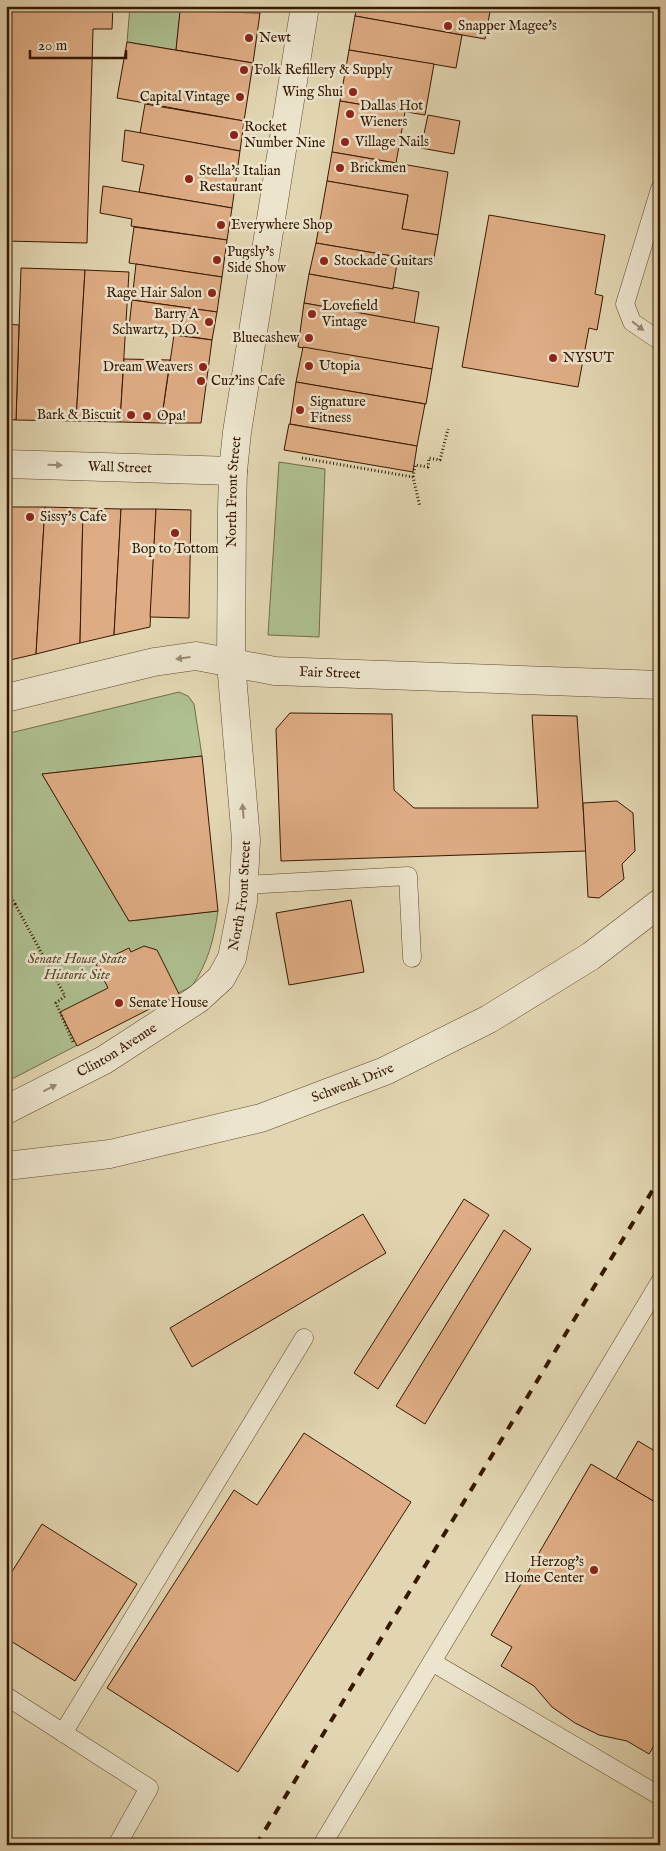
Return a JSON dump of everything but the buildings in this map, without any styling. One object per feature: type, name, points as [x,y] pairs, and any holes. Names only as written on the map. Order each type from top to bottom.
[{"type":"street","name":"North Front Street","points":[[221,978],[232,958],[243,901],[246,840],[231,663],[233,471],[237,432],[305,6]]},
{"type":"street","name":"Wall Street","points":[[6,464],[233,471]]},
{"type":"street","name":"Fair Street","points":[[6,698],[154,662],[196,656],[275,671],[660,685]]},
{"type":"street","name":"Schwenk Drive","points":[[6,1166],[110,1154],[261,1118],[386,1071],[489,1019],[591,956],[660,903]]},
{"type":"street","name":"Clinton Avenue","points":[[6,1110],[104,1060],[198,999],[221,978]]},
{"type":"lane","points":[[660,188],[626,304],[632,322],[660,341]]},
{"type":"lane","points":[[244,885],[408,876],[412,958]]},
{"type":"lane","points":[[322,1845],[432,1662],[653,1308],[660,1282]]},
{"type":"lane","points":[[63,1733],[304,1338]]},
{"type":"lane","points":[[432,1662],[660,1796]]},
{"type":"lane","points":[[6,1696],[149,1788],[117,1845]]},
{"type":"path","points":[[420,507],[413,477],[415,465],[428,467],[429,458],[440,460],[448,429]]},
{"type":"path","points":[[302,458],[413,477]]},
{"type":"path","points":[[6,888],[65,996],[56,1003],[77,1046]]},
{"type":"path","points":[[6,909],[15,904]]},
{"type":"green space","points":[[130,6],[261,6],[260,13],[180,11],[176,50],[127,42]]},
{"type":"green space","points":[[279,462],[325,469],[319,637],[268,635]]},
{"type":"green space","name":"Senate House State Historic Site","points":[[179,692],[188,696],[194,704],[202,756],[42,774],[129,921],[218,911],[215,931],[206,960],[192,986],[6,1082],[6,734]]},
{"type":"railway","points":[[256,1845],[660,1178]]},
{"type":"place","name":"Snapper Magee's","points":[[448,26]]},
{"type":"place","name":"Newt","points":[[249,38]]},
{"type":"place","name":"Folk Refillery & Supply","points":[[244,70]]},
{"type":"place","name":"Wing Shui","points":[[353,92]]},
{"type":"place","name":"Capital Vintage","points":[[240,97]]},
{"type":"place","name":"Dallas Hot Wieners","points":[[350,114]]},
{"type":"place","name":"Rocket Number Nine","points":[[234,135]]},
{"type":"place","name":"Village Nails","points":[[345,142]]},
{"type":"place","name":"Brickmen","points":[[340,168]]},
{"type":"place","name":"Stella's Italian Restaurant","points":[[189,179]]},
{"type":"place","name":"Everywhere Shop","points":[[221,225]]},
{"type":"place","name":"Pugsly's Side Show","points":[[217,260]]},
{"type":"place","name":"Stockade Guitars","points":[[324,261]]},
{"type":"place","name":"Rage Hair Salon","points":[[212,293]]},
{"type":"place","name":"Lovefield Vintage","points":[[312,314]]},
{"type":"place","name":"Barry A Schwartz, D.O.","points":[[209,322]]},
{"type":"place","name":"Bluecashew","points":[[309,338]]},
{"type":"place","name":"NYSUT","points":[[553,358]]},
{"type":"place","name":"Utopia","points":[[309,366]]},
{"type":"place","name":"Dream Weavers","points":[[203,367]]},
{"type":"place","name":"Cuz'ins Cafe","points":[[201,381]]},
{"type":"place","name":"Signature Fitness","points":[[300,410]]},
{"type":"place","name":"Bark & Biscuit","points":[[131,415]]},
{"type":"place","name":"Opa!","points":[[147,416]]},
{"type":"place","name":"Sissy's Cafe","points":[[30,517]]},
{"type":"place","name":"Bop to Tottom","points":[[175,533]]},
{"type":"place","name":"Senate House","points":[[119,1003]]},
{"type":"place","name":"Herzog's Home Center","points":[[594,1570]]}]
